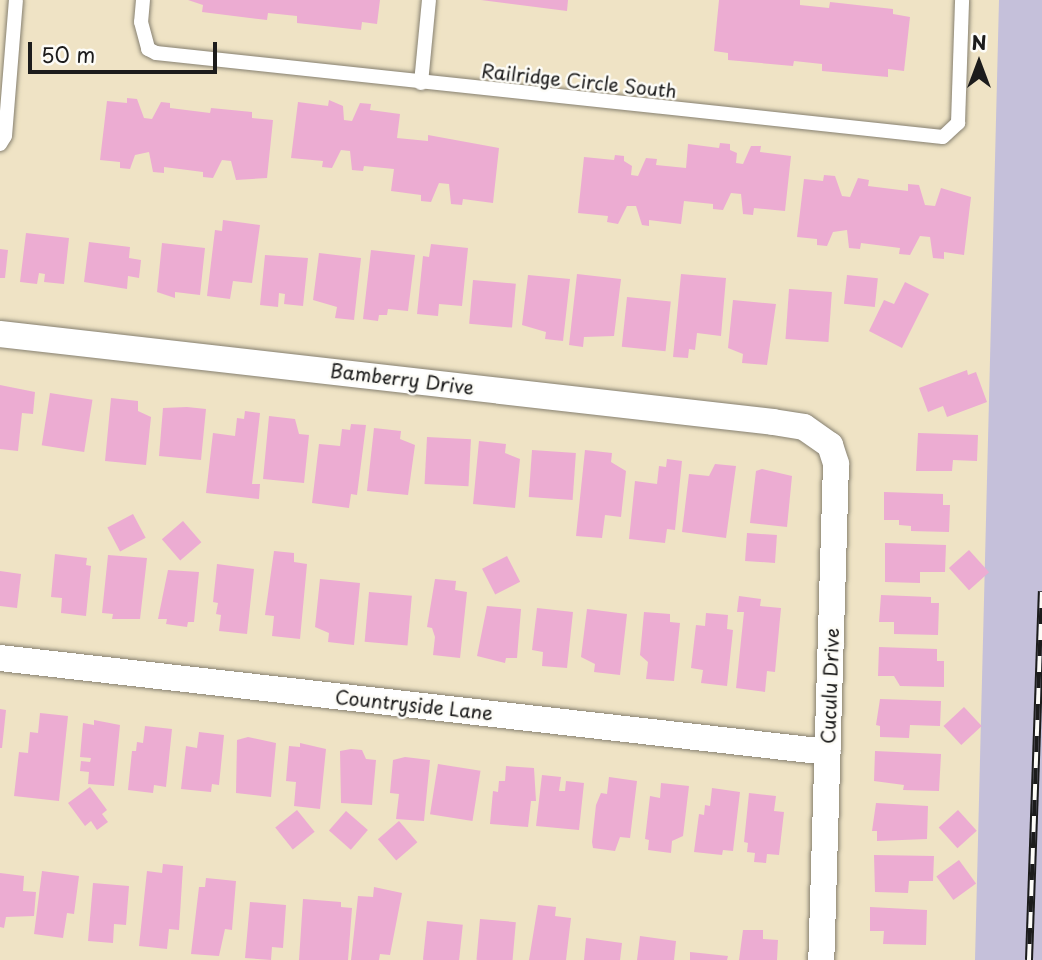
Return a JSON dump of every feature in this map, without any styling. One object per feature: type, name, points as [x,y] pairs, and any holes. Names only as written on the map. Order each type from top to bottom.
[{"type":"street","name":"Bamberry Drive","points":[[0,334],[804,427]]},
{"type":"street","name":"Cuculu Drive","points":[[804,427],[830,445],[836,464],[821,960]]},
{"type":"street","name":"Countryside Lane","points":[[0,658],[828,752]]},
{"type":"lane","points":[[0,144],[5,136],[5,62],[16,0]]},
{"type":"lane","name":"Railridge Circle South","points":[[143,0],[141,22],[149,49],[156,53],[943,137],[958,123],[962,0]]},
{"type":"lane","points":[[421,83],[429,0]]},
{"type":"shaded area","points":[[999,0],[1042,0],[1042,960],[975,960]]},
{"type":"building","points":[[188,0],[380,0],[377,24],[362,22],[361,30],[297,23],[297,16],[268,13],[267,20],[202,12],[203,5]]},
{"type":"building","points":[[481,0],[568,0],[567,11]]},
{"type":"building","points":[[719,0],[800,0],[800,5],[829,8],[830,2],[893,9],[893,14],[910,17],[904,71],[888,69],[888,77],[822,71],[822,64],[794,61],[793,66],[728,60],[728,53],[714,51]]},
{"type":"building","points":[[127,98],[137,99],[144,118],[152,119],[161,102],[170,103],[170,108],[210,113],[211,108],[252,112],[252,118],[273,120],[267,178],[236,180],[231,161],[222,160],[213,178],[203,177],[203,172],[164,167],[164,173],[153,172],[149,152],[135,155],[130,169],[120,168],[120,162],[100,160],[107,101],[127,103]]},
{"type":"building","points":[[329,100],[343,106],[344,120],[352,121],[360,103],[371,104],[370,110],[400,114],[397,138],[428,141],[428,135],[499,148],[493,203],[463,199],[462,205],[451,204],[449,184],[439,183],[431,202],[421,201],[421,195],[391,191],[394,169],[364,166],[363,171],[352,170],[350,151],[341,150],[332,168],[322,167],[323,161],[291,158],[298,102],[328,106]]},
{"type":"building","points":[[720,143],[730,144],[730,150],[737,153],[736,163],[743,164],[751,146],[761,146],[760,152],[791,156],[785,211],[754,208],[753,215],[743,214],[741,194],[731,193],[723,210],[713,209],[713,204],[684,201],[681,224],[649,220],[649,226],[642,225],[636,206],[627,206],[618,224],[607,222],[608,216],[578,213],[584,157],[614,160],[615,155],[624,156],[624,161],[632,166],[631,175],[638,176],[646,158],[657,159],[656,165],[686,168],[688,144],[719,148]]},
{"type":"building","points":[[824,175],[835,176],[842,196],[850,197],[858,178],[869,180],[868,186],[908,191],[908,184],[919,185],[925,205],[935,206],[941,188],[971,197],[964,255],[944,252],[944,259],[933,258],[930,237],[920,236],[910,255],[899,254],[900,248],[861,243],[860,249],[849,248],[847,230],[833,232],[827,246],[817,245],[817,239],[797,237],[804,179],[823,181]]},
{"type":"building","points":[[223,220],[260,225],[252,283],[233,281],[230,299],[207,296],[215,230],[222,231]]},
{"type":"building","points":[[26,233],[69,238],[64,284],[44,282],[45,274],[39,273],[37,284],[20,282]]},
{"type":"building","points":[[89,242],[130,247],[129,258],[141,260],[139,278],[128,276],[127,289],[84,282]]},
{"type":"building","points":[[162,243],[205,248],[200,295],[175,292],[175,298],[157,292]]},
{"type":"building","points":[[431,244],[468,248],[462,306],[439,304],[438,316],[417,314],[423,256],[429,257]]},
{"type":"building","points":[[0,249],[8,250],[5,278],[0,278]]},
{"type":"building","points":[[371,250],[415,255],[408,311],[388,309],[387,315],[379,315],[378,321],[363,319]]},
{"type":"building","points":[[319,253],[361,258],[354,320],[335,318],[337,307],[313,300]]},
{"type":"building","points":[[265,255],[308,258],[303,306],[284,304],[285,294],[279,293],[278,307],[260,305]]},
{"type":"building","points":[[577,274],[621,279],[614,336],[584,337],[583,347],[569,345]]},
{"type":"building","points":[[681,274],[726,278],[721,336],[697,333],[695,350],[689,349],[688,358],[673,357]]},
{"type":"building","points":[[528,275],[570,279],[563,341],[545,339],[546,332],[522,325]]},
{"type":"building","points":[[847,275],[878,278],[875,307],[844,304]]},
{"type":"building","points":[[473,280],[516,284],[512,328],[469,324]]},
{"type":"building","points":[[905,282],[929,294],[902,348],[869,331],[884,300],[894,304]]},
{"type":"building","points":[[789,289],[832,292],[828,342],[786,339]]},
{"type":"building","points":[[627,297],[671,302],[666,351],[622,347]]},
{"type":"building","points":[[733,300],[776,304],[767,365],[742,363],[743,354],[728,348]]},
{"type":"building","points":[[967,370],[968,375],[976,372],[987,402],[947,417],[943,406],[928,412],[919,388]]},
{"type":"building","points":[[0,385],[35,392],[33,414],[22,413],[18,451],[0,449]]},
{"type":"building","points":[[50,393],[92,400],[84,452],[42,445]]},
{"type":"building","points":[[111,398],[138,401],[138,411],[151,417],[146,465],[105,461]]},
{"type":"building","points":[[163,408],[206,409],[201,460],[159,456]]},
{"type":"building","points":[[245,411],[260,413],[252,484],[260,484],[259,499],[206,493],[213,433],[235,436],[237,418],[244,419]]},
{"type":"building","points":[[269,416],[295,419],[299,434],[309,435],[304,483],[263,479]]},
{"type":"building","points":[[351,424],[366,425],[357,495],[351,494],[349,508],[312,503],[319,444],[340,446],[342,429],[350,430]]},
{"type":"building","points":[[374,428],[401,431],[400,439],[415,445],[408,495],[367,491]]},
{"type":"building","points":[[918,433],[978,435],[977,461],[953,460],[952,471],[916,471]]},
{"type":"building","points":[[427,437],[471,439],[468,486],[425,484]]},
{"type":"building","points":[[479,441],[506,444],[505,453],[520,459],[515,508],[473,504]]},
{"type":"building","points":[[532,450],[576,453],[573,500],[529,497]]},
{"type":"building","points":[[585,450],[612,453],[611,462],[626,471],[621,517],[605,515],[602,538],[576,536]]},
{"type":"building","points":[[667,459],[682,461],[675,530],[667,529],[665,543],[629,539],[635,481],[657,484],[659,466],[666,467]]},
{"type":"building","points":[[715,464],[736,466],[726,538],[682,532],[689,474],[709,476]]},
{"type":"building","points":[[762,469],[792,476],[787,527],[750,523],[756,471]]},
{"type":"building","points":[[884,492],[943,494],[943,505],[950,505],[949,532],[911,531],[911,526],[899,525],[899,520],[884,520]]},
{"type":"building","points":[[133,514],[146,538],[120,551],[107,528]]},
{"type":"building","points":[[183,521],[201,542],[180,561],[162,539]]},
{"type":"building","points":[[747,533],[777,535],[775,563],[745,561]]},
{"type":"building","points":[[885,543],[946,545],[945,572],[920,572],[920,583],[885,582]]},
{"type":"building","points":[[969,550],[989,572],[969,590],[949,568]]},
{"type":"building","points":[[274,551],[294,553],[294,562],[307,564],[300,639],[272,636],[274,616],[265,615]]},
{"type":"building","points":[[55,554],[87,558],[86,565],[91,566],[86,616],[61,613],[62,598],[51,597]]},
{"type":"building","points":[[108,555],[147,558],[140,619],[112,619],[113,614],[102,613]]},
{"type":"building","points":[[507,556],[520,582],[495,595],[482,569]]},
{"type":"building","points":[[217,564],[254,569],[247,634],[219,631],[221,615],[216,614],[218,603],[213,602]]},
{"type":"building","points":[[168,570],[199,572],[194,622],[188,622],[187,627],[166,624],[167,619],[158,619]]},
{"type":"building","points":[[0,571],[21,574],[17,608],[0,606]]},
{"type":"building","points":[[320,579],[360,583],[354,645],[328,642],[329,633],[315,627]]},
{"type":"building","points":[[435,579],[456,581],[455,590],[467,592],[460,658],[433,655],[435,637],[432,628],[427,627]]},
{"type":"building","points":[[369,592],[412,596],[407,646],[365,642]]},
{"type":"building","points":[[881,595],[931,597],[931,603],[939,603],[938,635],[894,634],[894,622],[879,622]]},
{"type":"building","points":[[739,596],[761,599],[760,606],[781,608],[775,672],[767,671],[765,692],[736,688],[744,612],[737,612]]},
{"type":"building","points":[[487,606],[521,609],[517,658],[506,658],[505,663],[477,656]]},
{"type":"building","points":[[537,608],[573,612],[567,668],[542,666],[543,652],[532,650]]},
{"type":"building","points":[[587,609],[627,614],[620,675],[594,672],[595,664],[581,657]]},
{"type":"building","points":[[644,612],[670,614],[670,622],[680,623],[674,681],[646,679],[648,662],[640,655]]},
{"type":"building","points":[[706,613],[728,615],[727,629],[733,630],[727,686],[701,683],[703,670],[691,668],[696,625],[705,626]]},
{"type":"building","points":[[879,647],[937,649],[937,661],[944,661],[944,687],[900,686],[894,676],[878,676]]},
{"type":"building","points":[[880,699],[941,701],[940,726],[910,725],[909,738],[880,737],[880,726],[876,725]]},
{"type":"building","points":[[964,707],[982,726],[961,745],[944,726]]},
{"type":"building","points":[[0,709],[6,710],[2,748],[0,748]]},
{"type":"building","points":[[40,713],[68,716],[59,801],[14,796],[19,752],[28,753],[30,732],[38,733]]},
{"type":"building","points":[[94,720],[120,725],[114,786],[88,784],[89,772],[80,771],[81,761],[90,762],[91,758],[80,757],[83,723],[94,725]]},
{"type":"building","points":[[145,726],[172,729],[166,787],[154,785],[153,793],[128,790],[132,751],[136,751],[137,742],[143,743]]},
{"type":"building","points":[[199,732],[224,735],[219,785],[212,784],[211,792],[181,789],[186,746],[197,748]]},
{"type":"building","points":[[248,737],[276,743],[271,797],[236,793],[237,740]]},
{"type":"building","points":[[300,743],[326,749],[320,809],[294,806],[296,782],[286,781],[289,746],[300,747]]},
{"type":"building","points":[[362,750],[366,759],[376,760],[372,805],[341,803],[340,751]]},
{"type":"building","points":[[875,751],[941,754],[939,791],[903,790],[904,785],[874,781]]},
{"type":"building","points":[[405,757],[430,760],[424,821],[396,819],[399,794],[390,793],[393,760]]},
{"type":"building","points":[[438,764],[480,771],[472,821],[430,814]]},
{"type":"building","points":[[506,766],[534,768],[536,801],[531,801],[528,827],[490,824],[493,791],[498,792],[499,781],[505,781]]},
{"type":"building","points":[[542,775],[561,777],[559,791],[565,791],[566,781],[584,783],[579,830],[536,826]]},
{"type":"building","points":[[609,777],[637,781],[630,838],[620,837],[615,851],[593,848],[592,842],[596,805],[601,793],[607,794]]},
{"type":"building","points":[[661,783],[689,786],[683,836],[672,841],[671,853],[648,850],[649,840],[645,839],[650,796],[660,798]]},
{"type":"building","points":[[90,787],[107,810],[102,814],[108,822],[97,830],[91,821],[85,826],[68,803]]},
{"type":"building","points":[[712,788],[740,792],[733,851],[723,850],[722,855],[694,852],[699,814],[704,815],[705,805],[710,806]]},
{"type":"building","points":[[749,793],[776,796],[774,811],[784,812],[779,855],[767,854],[766,863],[754,862],[755,853],[747,852],[748,843],[744,842]]},
{"type":"building","points":[[876,803],[928,806],[927,839],[877,841],[877,831],[872,831]]},
{"type":"building","points":[[297,810],[315,832],[293,849],[275,828]]},
{"type":"building","points":[[958,810],[977,831],[957,848],[939,827]]},
{"type":"building","points":[[346,811],[368,830],[351,850],[329,831]]},
{"type":"building","points":[[399,821],[417,842],[396,861],[378,839]]},
{"type":"building","points":[[874,855],[934,856],[933,881],[909,881],[908,893],[875,892]]},
{"type":"building","points":[[959,860],[976,883],[953,900],[936,876]]},
{"type":"building","points":[[163,864],[183,866],[179,930],[169,929],[167,949],[139,946],[147,871],[162,873]]},
{"type":"building","points":[[42,871],[79,876],[74,914],[67,913],[63,938],[34,934]]},
{"type":"building","points":[[0,873],[24,876],[23,891],[36,892],[34,916],[6,917],[4,928],[0,927]]},
{"type":"building","points":[[206,878],[236,881],[232,930],[225,929],[219,956],[191,954],[199,887],[205,887]]},
{"type":"building","points":[[93,883],[129,886],[126,925],[114,924],[113,943],[88,941]]},
{"type":"building","points":[[374,887],[402,893],[390,955],[380,954],[379,960],[351,960],[358,896],[373,897]]},
{"type":"building","points":[[303,899],[341,902],[341,907],[352,908],[348,960],[299,960]]},
{"type":"building","points":[[250,902],[286,905],[283,948],[272,947],[271,960],[245,958]]},
{"type":"building","points":[[538,905],[556,907],[555,916],[571,918],[566,960],[529,960]]},
{"type":"building","points":[[870,907],[927,910],[926,945],[883,944],[884,931],[870,931]]},
{"type":"building","points":[[480,919],[516,922],[513,960],[476,960]]},
{"type":"building","points":[[427,921],[463,925],[459,960],[423,960]]},
{"type":"building","points":[[743,930],[763,930],[763,939],[778,940],[777,960],[739,960]]},
{"type":"building","points":[[640,936],[676,941],[674,960],[637,960]]},
{"type":"building","points":[[586,938],[622,943],[620,960],[584,960]]},
{"type":"building","points":[[690,952],[728,956],[727,960],[690,960]]},
{"type":"railway","points":[[1029,960],[1042,591]]}]
